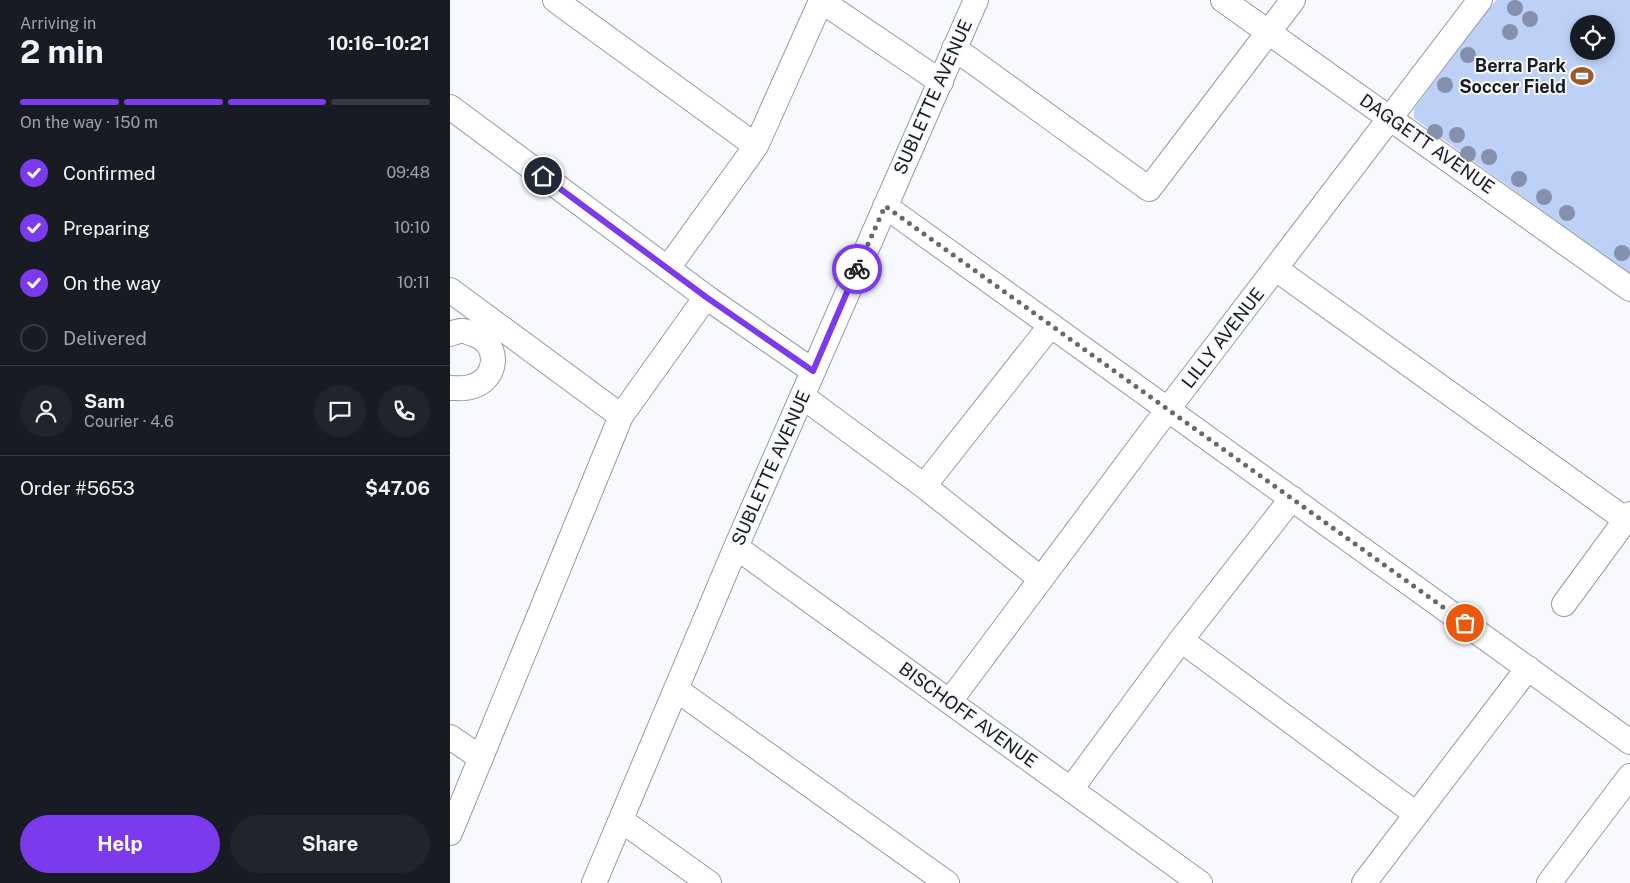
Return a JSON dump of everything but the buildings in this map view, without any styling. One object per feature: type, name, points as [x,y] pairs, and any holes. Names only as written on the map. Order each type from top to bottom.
[{"type":"street","points":[[554,0],[756,146]]},
{"type":"street","points":[[668,268],[756,146],[820,0],[941,82]]},
{"type":"street","name":"SUBLETTE AVENUE","points":[[594,883],[736,547],[976,0]]},
{"type":"street","name":"DAGGETT AVENUE","points":[[1223,0],[1630,289]]},
{"type":"street","points":[[954,48],[1149,189],[1293,0]]},
{"type":"street","name":"LILLY AVENUE","points":[[950,701],[1168,409],[1480,0]]},
{"type":"street","points":[[450,107],[706,297],[813,371]]},
{"type":"street","points":[[885,206],[1630,742]]},
{"type":"street","points":[[1276,269],[1628,517],[1564,604]]},
{"type":"street","points":[[450,290],[621,416]]},
{"type":"street","points":[[450,833],[621,416],[706,297]]},
{"type":"street","points":[[924,486],[1051,325]]},
{"type":"street","points":[[450,334],[463,330],[477,335],[488,342],[494,356],[490,373],[478,384],[469,388],[450,388]]},
{"type":"street","points":[[802,396],[924,486],[1042,579]]},
{"type":"street","points":[[1070,789],[1180,640],[1292,498]]},
{"type":"street","name":"BISCHOFF AVENUE","points":[[736,547],[1200,883]]},
{"type":"street","points":[[1180,640],[1416,814]]},
{"type":"street","points":[[1364,883],[1528,668]]},
{"type":"street","points":[[677,690],[947,883]]},
{"type":"street","points":[[450,737],[480,758]]},
{"type":"street","points":[[1549,883],[1630,776]]},
{"type":"street","points":[[621,820],[709,883]]},
{"type":"shaded area","points":[[1496,0],[1630,0],[1630,274],[1414,118],[1414,110]]},
{"type":"way so far","points":[[857,269],[885,206],[1465,623]]},
{"type":"place","name":"Berra Park Soccer Field","points":[[1582,76]]},
{"type":"route","points":[[543,176],[706,297],[813,371],[857,269]]}]
